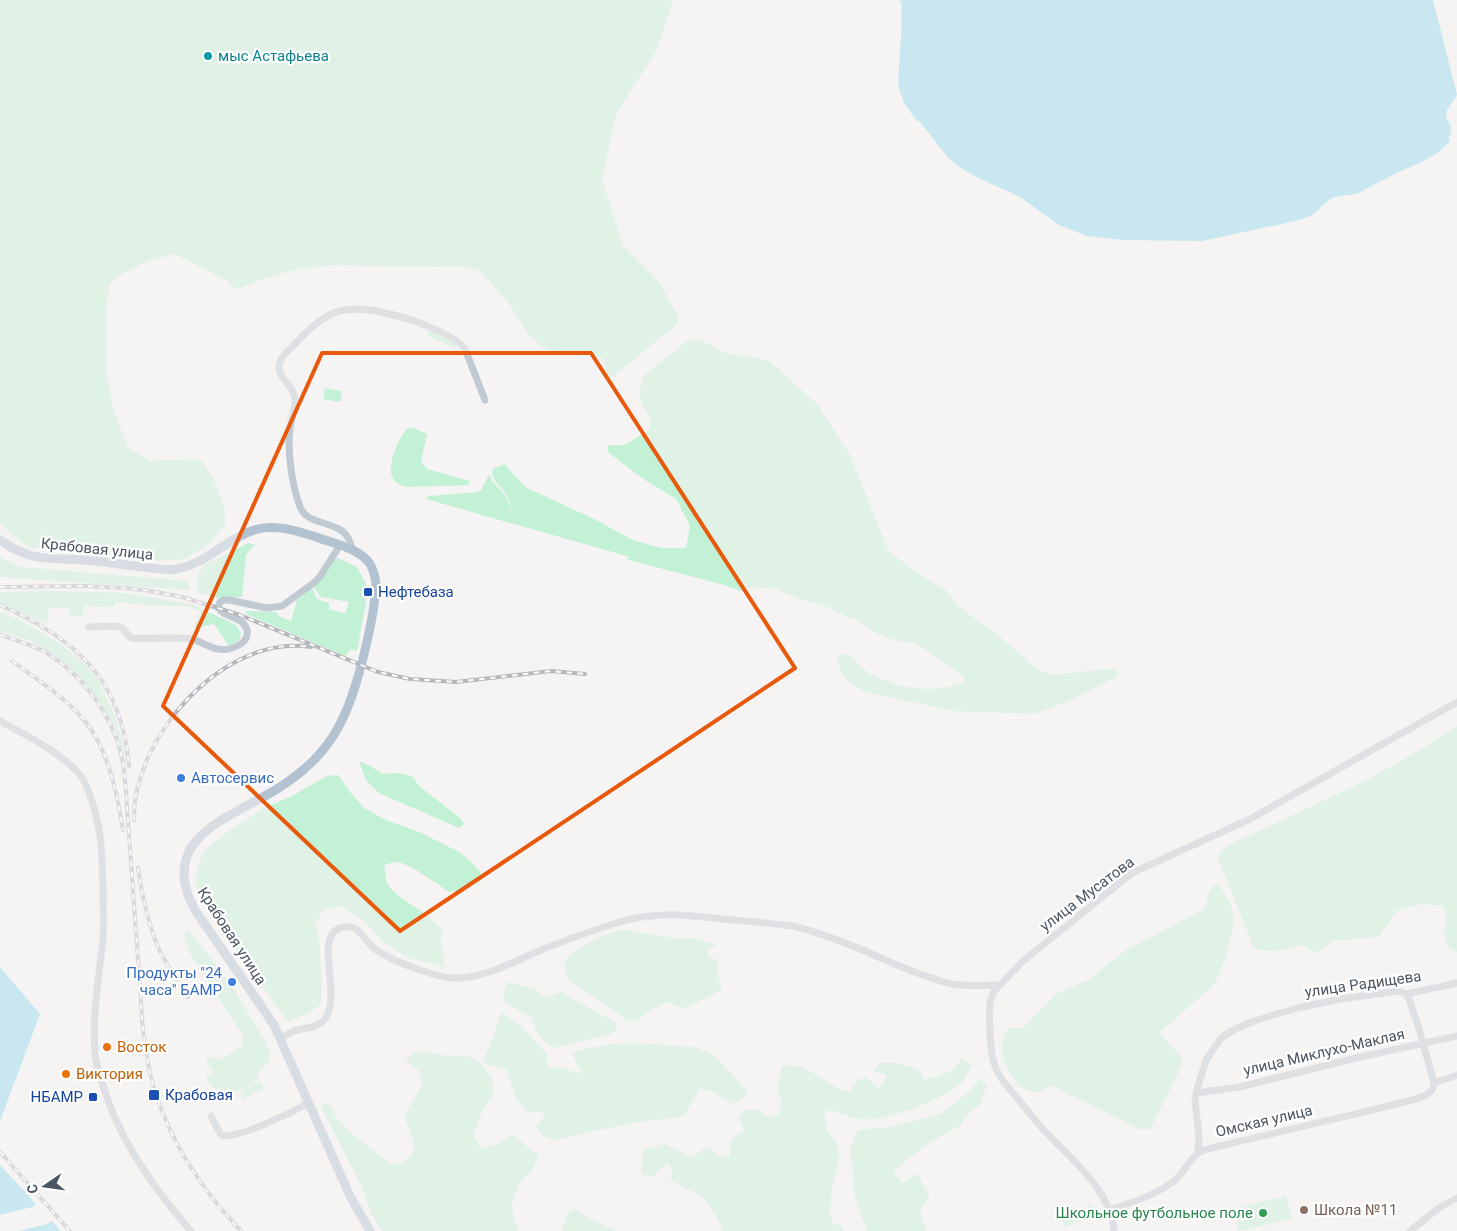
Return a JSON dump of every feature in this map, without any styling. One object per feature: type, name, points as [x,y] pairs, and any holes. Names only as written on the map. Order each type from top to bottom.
[{"type":"main road","name":"Крабовая улица","points":[[0,540],[15,549],[34,556],[95,561],[165,570],[188,566],[242,535],[253,530],[272,527],[294,531],[340,545],[365,558],[370,564],[376,582],[370,628],[356,683],[339,728],[327,746],[303,770],[280,787],[212,826],[192,846],[184,867],[185,887],[192,904],[261,1005],[281,1038],[350,1196],[370,1231]]},
{"type":"street","points":[[352,550],[351,543],[345,532],[313,519],[303,513],[301,509],[290,454],[290,428],[296,400],[294,393],[280,372],[281,359],[311,327],[332,313],[348,309],[382,312],[405,318],[461,343],[485,400]]},
{"type":"street","points":[[89,627],[118,627],[124,630],[128,637],[132,638],[190,639],[222,650],[233,649],[245,641],[248,636],[247,630],[245,624],[222,613],[218,608],[220,602],[229,600],[267,608],[282,606],[315,582],[340,545]]},
{"type":"street","name":"улица Мусатова","points":[[1114,1231],[1112,1215],[1102,1196],[1078,1165],[1041,1127],[1004,1083],[997,1071],[990,1041],[989,1006],[992,996],[999,985],[1039,948],[1132,873],[1250,819],[1457,702]]},
{"type":"street","points":[[0,721],[66,761],[82,778],[90,795],[97,817],[101,842],[104,908],[96,1007],[96,1061],[107,1100],[124,1137],[166,1199],[191,1231]]},
{"type":"street","points":[[281,1038],[322,1023],[327,1016],[331,985],[329,938],[332,932],[339,927],[347,926],[355,929],[384,955],[431,974],[456,978],[482,974],[549,947],[627,920],[644,916],[675,914],[806,929],[938,980],[966,985],[999,985]]},
{"type":"street","name":"улица Радищева","points":[[1198,1153],[1199,1135],[1195,1102],[1196,1093],[1208,1055],[1221,1038],[1233,1030],[1254,1021],[1297,1008],[1341,999],[1398,991],[1406,994],[1457,983]]},
{"type":"street","points":[[1406,994],[1424,1043],[1434,1083],[1457,1075]]},
{"type":"street","name":"улица Миклухо-Маклая","points":[[1196,1093],[1239,1087],[1356,1058],[1457,1036]]},
{"type":"street","name":"Омская улица","points":[[1198,1153],[1409,1101],[1430,1092],[1434,1089],[1434,1083]]},
{"type":"street","points":[[211,1116],[221,1135],[232,1137],[309,1103]]},
{"type":"street","points":[[1110,1210],[1169,1184],[1180,1175],[1198,1153]]},
{"type":"street","points":[[1410,1231],[1440,1207],[1457,1198]]},
{"type":"highlighted area","points":[[322,353],[591,353],[795,668],[400,931],[163,706]]},
{"type":"green space","points":[[0,0],[673,0],[657,50],[617,112],[602,179],[623,246],[659,282],[678,317],[677,324],[615,375],[610,377],[606,374],[606,365],[602,358],[578,352],[548,350],[530,337],[508,302],[478,269],[457,266],[335,265],[298,269],[240,288],[233,287],[226,280],[175,254],[148,261],[120,275],[109,285],[106,318],[106,373],[113,408],[128,448],[151,461],[193,459],[202,461],[214,480],[225,509],[225,525],[207,545],[185,559],[160,561],[120,553],[63,551],[27,547],[0,523]]},
{"type":"green space","points":[[429,330],[458,343],[456,348],[427,336]]},
{"type":"green space","points":[[687,341],[703,341],[725,353],[768,360],[817,404],[850,455],[889,552],[947,591],[958,606],[998,635],[1038,670],[1054,675],[1116,669],[1118,676],[1071,700],[1034,714],[953,711],[866,692],[843,676],[837,660],[839,656],[845,653],[867,672],[876,677],[894,684],[913,688],[942,688],[960,684],[965,678],[916,643],[897,641],[876,633],[856,619],[849,618],[828,607],[803,600],[773,588],[751,587],[740,591],[625,559],[630,557],[426,499],[429,496],[478,492],[481,490],[489,474],[492,481],[504,494],[509,503],[511,516],[510,507],[508,498],[492,475],[493,469],[504,464],[527,488],[594,519],[633,540],[661,548],[686,548],[690,526],[676,499],[645,480],[609,453],[608,447],[610,445],[625,445],[650,429],[651,419],[639,393],[644,376]]},
{"type":"green space","points":[[325,388],[342,391],[340,402],[323,399]]},
{"type":"green space","points":[[408,428],[413,428],[427,434],[421,461],[427,469],[470,481],[468,485],[408,487],[400,485],[395,481],[391,473],[393,456],[398,443]]},
{"type":"green space","points":[[248,543],[255,545],[246,555],[242,597],[217,598],[197,592],[198,574],[206,564]]},
{"type":"green space","points":[[0,557],[21,567],[188,581],[190,590],[0,577]]},
{"type":"green space","points":[[335,557],[357,567],[366,584],[366,602],[357,651],[351,649],[345,656],[246,614],[246,611],[276,612],[279,616],[291,621],[297,600],[312,588],[317,599],[329,603],[329,609],[345,614],[349,602],[321,597],[313,586]]},
{"type":"green space","points":[[0,592],[126,593],[194,605],[236,625],[241,633],[239,640],[229,646],[214,624],[194,628],[200,612],[188,606],[157,606],[116,602],[113,607],[84,606],[83,616],[70,617],[69,608],[49,608],[47,624],[0,603]]},
{"type":"green space","points":[[0,612],[26,623],[51,638],[75,656],[95,676],[116,720],[127,766],[115,727],[98,699],[76,672],[52,653],[26,639],[0,632]]},
{"type":"green space","points":[[1457,726],[1457,953],[1448,946],[1443,933],[1447,920],[1443,906],[1421,904],[1396,911],[1379,937],[1332,941],[1316,952],[1303,945],[1272,951],[1254,948],[1217,856],[1227,846],[1363,782],[1418,751]]},
{"type":"green space","points":[[359,761],[383,774],[396,773],[412,776],[419,786],[460,818],[464,824],[459,828],[379,793],[366,780]]},
{"type":"green space","points":[[338,775],[364,808],[386,820],[419,832],[461,853],[481,873],[480,883],[464,890],[449,892],[423,874],[401,863],[396,862],[384,865],[387,884],[397,895],[425,914],[442,929],[441,941],[445,967],[408,958],[381,940],[362,919],[340,906],[323,910],[315,925],[319,940],[322,985],[320,1005],[309,1013],[288,1022],[213,918],[198,892],[195,879],[202,855],[223,835],[262,809],[292,796],[327,776]]},
{"type":"green space","points":[[1216,884],[1219,884],[1232,909],[1234,920],[1231,938],[1225,960],[1214,985],[1161,1031],[1160,1034],[1178,1053],[1182,1065],[1150,1129],[1141,1130],[1052,1086],[1038,1092],[1027,1090],[1018,1084],[1008,1070],[1002,1054],[1003,1041],[1009,1028],[1023,1028],[1056,994],[1091,979],[1128,949],[1205,909],[1209,892]]},
{"type":"green space","points":[[188,930],[233,989],[266,1041],[269,1049],[269,1062],[260,1070],[256,1080],[249,1086],[237,1091],[223,1092],[214,1088],[205,1077],[213,1072],[205,1056],[220,1060],[242,1046],[243,1036],[189,952],[184,936]]},
{"type":"green space","points":[[622,930],[676,938],[694,938],[716,945],[706,951],[711,958],[718,960],[718,975],[722,990],[683,1008],[667,1002],[638,1020],[628,1021],[568,979],[564,961],[591,942]]},
{"type":"green space","points":[[508,982],[535,989],[545,998],[561,992],[616,1023],[616,1030],[610,1034],[553,1048],[539,1035],[532,1017],[506,1004],[503,994]]},
{"type":"green space","points":[[501,1013],[515,1021],[547,1054],[547,1068],[559,1067],[582,1074],[573,1055],[575,1052],[605,1045],[630,1043],[695,1047],[714,1055],[748,1092],[740,1101],[732,1104],[715,1093],[700,1088],[684,1116],[627,1124],[554,1140],[543,1136],[536,1126],[546,1115],[540,1112],[529,1113],[516,1099],[506,1069],[482,1063]]},
{"type":"green space","points":[[415,1052],[449,1056],[467,1055],[481,1064],[492,1078],[493,1095],[484,1107],[473,1135],[480,1148],[495,1145],[513,1135],[539,1156],[533,1169],[518,1185],[511,1206],[519,1231],[383,1231],[373,1217],[361,1185],[322,1106],[325,1104],[330,1105],[336,1117],[351,1133],[391,1164],[403,1162],[413,1154],[413,1139],[404,1116],[423,1084],[418,1070],[405,1061]]},
{"type":"green space","points":[[961,1058],[972,1065],[962,1082],[954,1089],[914,1108],[871,1119],[849,1117],[831,1110],[826,1112],[824,1117],[827,1131],[837,1144],[839,1158],[832,1186],[830,1213],[833,1223],[845,1231],[721,1231],[718,1219],[703,1197],[671,1181],[672,1171],[668,1163],[652,1177],[641,1174],[643,1150],[664,1144],[692,1157],[707,1147],[720,1157],[730,1156],[732,1140],[745,1131],[738,1117],[746,1110],[756,1109],[768,1117],[778,1115],[781,1106],[777,1087],[782,1067],[800,1067],[850,1092],[858,1080],[866,1077],[878,1088],[884,1084],[887,1075],[874,1072],[880,1063],[899,1063],[919,1070],[925,1080],[951,1070],[959,1063]]},
{"type":"green space","points":[[980,1078],[987,1086],[979,1105],[966,1116],[961,1125],[930,1142],[893,1171],[902,1183],[918,1173],[929,1197],[920,1210],[926,1231],[867,1231],[858,1208],[853,1187],[850,1149],[858,1130],[892,1127],[941,1114],[970,1091]]},
{"type":"green space","points":[[261,1081],[264,1089],[243,1099],[240,1091]]},
{"type":"green space","name":"Школьное футбольное поле","points":[[1286,1196],[1292,1219],[1239,1231],[1234,1208]]},
{"type":"green space","points":[[1092,1204],[1096,1212],[1065,1227],[1061,1219]]},
{"type":"green space","points":[[575,1209],[586,1217],[617,1231],[562,1231],[567,1214]]},
{"type":"water","points":[[900,0],[1433,0],[1457,95],[1447,110],[1446,119],[1451,128],[1450,141],[1439,152],[1424,161],[1356,194],[1330,199],[1310,216],[1295,221],[1202,241],[1123,240],[1087,236],[1059,225],[1020,197],[976,177],[958,166],[950,160],[920,122],[916,120],[904,103],[898,85],[902,19]]},
{"type":"water","points":[[0,967],[40,1014],[0,1121]]},
{"type":"water","points":[[0,1165],[36,1204],[33,1207],[0,1215]]},
{"type":"water","points":[[52,1221],[60,1231],[19,1231],[48,1224]]},
{"type":"pier","points":[[36,1204],[38,1206],[34,1209],[0,1217],[0,1215],[33,1207]]},
{"type":"railway","points":[[0,587],[87,586],[145,590],[182,597],[240,615],[378,672],[410,679],[456,682],[551,671],[585,674]]},
{"type":"railway","points":[[0,605],[51,632],[90,665],[105,686],[116,709],[125,735],[129,766]]},
{"type":"railway","points":[[0,635],[30,645],[60,662],[72,672],[93,696],[110,724],[122,759],[125,777],[143,1030],[151,1079],[163,1113],[180,1150],[214,1200],[241,1231]]},
{"type":"railway","points":[[134,820],[137,788],[149,756],[166,726],[189,698],[216,674],[246,657],[278,647],[311,647]]},
{"type":"railway","points":[[12,661],[60,696],[90,728],[103,751],[111,773],[123,830]]},
{"type":"railway","points":[[138,868],[151,928],[158,947],[168,967],[188,997]]},
{"type":"railway","points":[[0,1152],[70,1231]]},
{"type":"place","name":"мыс Астафьева","points":[[208,56]]},
{"type":"place","name":"Нефтебаза","points":[[368,592]]},
{"type":"place","name":"Автосервис","points":[[181,778]]},
{"type":"place","name":"Продукты \"24 часа\" БАМР","points":[[232,982]]},
{"type":"place","name":"Восток","points":[[107,1047]]},
{"type":"place","name":"Виктория","points":[[66,1074]]},
{"type":"place","name":"Крабовая","points":[[154,1095]]},
{"type":"place","name":"НБАМР","points":[[93,1097]]},
{"type":"place","name":"Школа №11","points":[[1304,1210]]},
{"type":"place","name":"Школьное футбольное поле","points":[[1263,1213]]}]
